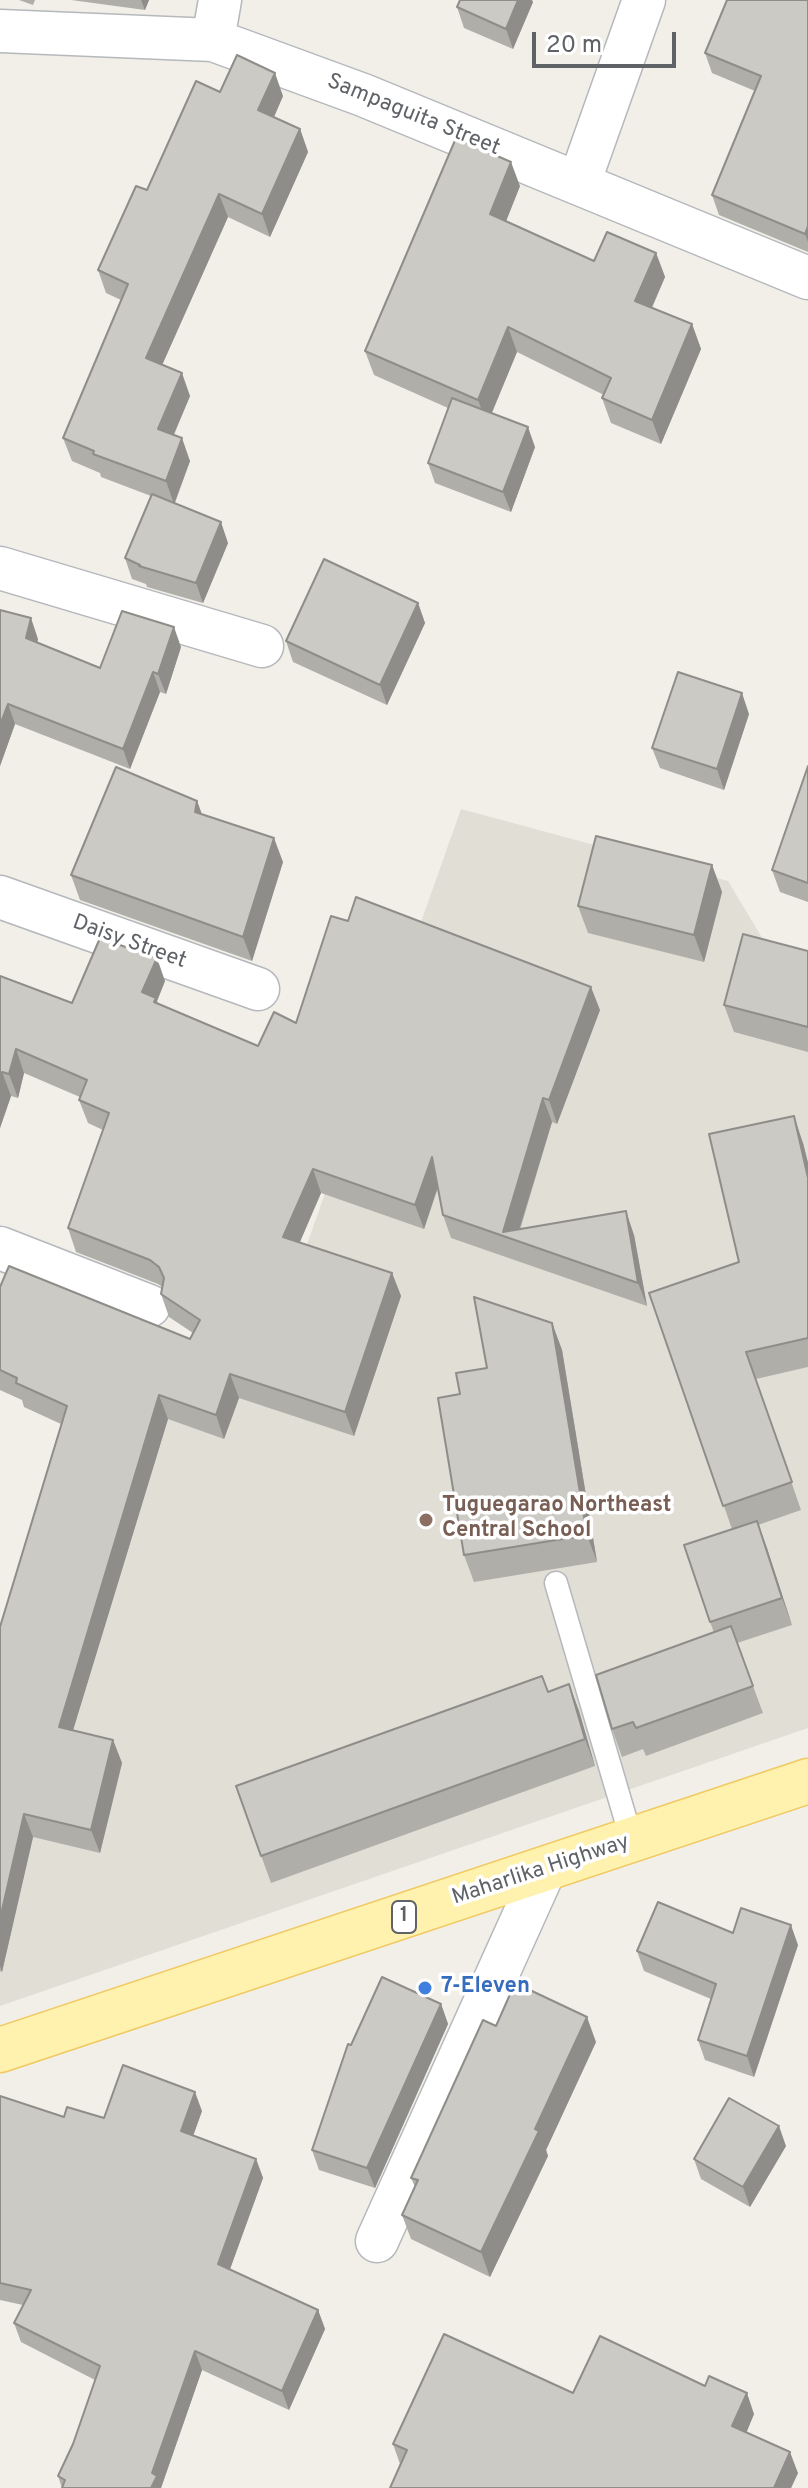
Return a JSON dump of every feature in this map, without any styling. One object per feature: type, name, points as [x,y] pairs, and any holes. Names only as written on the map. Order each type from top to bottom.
[{"type":"main road","name":"Maharlika Highway","points":[[0,2050],[808,1781]]},
{"type":"street","points":[[579,183],[644,0]]},
{"type":"street","name":"Sampaguita Street","points":[[0,31],[217,20],[363,95],[808,278]]},
{"type":"street","points":[[0,568],[262,646]]},
{"type":"street","name":"Daisy Street","points":[[0,897],[258,989]]},
{"type":"street","points":[[0,1248],[149,1306]]},
{"type":"street","points":[[377,2241],[544,1871]]},
{"type":"lane","points":[[556,1583],[632,1841]]},
{"type":"shaded area","name":"Tuguegarao Northeast Central School","points":[[461,809],[728,881],[764,941],[808,957],[808,1728],[0,2006],[0,1663],[104,1326],[260,1377]]},
{"type":"building","points":[[460,0],[518,0],[506,29],[457,7]]},
{"type":"building","points":[[727,0],[808,0],[808,226],[805,234],[712,195],[761,76],[705,53]]},
{"type":"building","points":[[237,55],[275,73],[258,110],[300,129],[262,214],[219,194],[146,358],[182,373],[158,429],[182,438],[166,481],[93,454],[94,451],[63,438],[128,284],[98,270],[136,186],[147,190],[196,81],[220,92]]},
{"type":"building","points":[[456,138],[511,162],[490,214],[594,261],[607,232],[656,253],[635,301],[692,324],[652,420],[602,398],[611,378],[508,327],[478,400],[365,351]]},
{"type":"building","points":[[452,398],[528,427],[503,492],[428,463]]},
{"type":"building","points":[[152,494],[221,522],[196,583],[139,566],[125,558]]},
{"type":"building","points":[[324,559],[418,603],[380,685],[286,641]]},
{"type":"building","points":[[0,610],[31,618],[26,638],[100,668],[122,611],[174,627],[158,674],[153,672],[123,749],[8,704],[0,725]]},
{"type":"building","points":[[678,672],[742,693],[717,769],[652,748]]},
{"type":"building","points":[[808,766],[808,883],[772,870]]},
{"type":"building","points":[[116,767],[197,801],[195,812],[274,838],[243,937],[71,875]]},
{"type":"building","points":[[596,836],[712,865],[694,935],[578,906]]},
{"type":"building","points":[[356,897],[591,987],[549,1100],[543,1098],[503,1232],[626,1211],[638,1283],[443,1215],[432,1157],[415,1205],[313,1169],[283,1237],[392,1273],[345,1412],[230,1374],[216,1415],[159,1395],[59,1727],[113,1740],[91,1830],[24,1814],[0,1919],[0,1627],[67,1406],[16,1383],[17,1378],[0,1370],[0,1287],[9,1266],[190,1339],[200,1320],[161,1294],[164,1278],[159,1267],[150,1260],[68,1228],[109,1113],[79,1100],[87,1080],[16,1049],[9,1074],[2,1072],[0,1079],[0,976],[72,1003],[100,938],[157,958],[142,992],[156,998],[154,1002],[258,1046],[274,1012],[296,1023],[331,916],[348,921]]},
{"type":"building","points":[[743,934],[808,951],[808,1027],[724,1005]]},
{"type":"building","points":[[794,1116],[808,1178],[808,1338],[746,1352],[792,1482],[723,1506],[649,1293],[739,1262],[709,1134]]},
{"type":"building","points":[[474,1297],[552,1323],[587,1535],[464,1555],[438,1398],[460,1394],[456,1373],[487,1368]]},
{"type":"building","points":[[757,1521],[782,1598],[710,1622],[684,1545]]},
{"type":"building","points":[[731,1626],[753,1686],[636,1728],[633,1722],[612,1729],[596,1675]]},
{"type":"building","points":[[542,1676],[548,1692],[569,1684],[585,1739],[261,1856],[236,1786]]},
{"type":"building","points":[[658,1902],[733,1933],[741,1908],[791,1925],[747,2056],[698,2040],[716,1984],[637,1951]]},
{"type":"building","points":[[382,1977],[441,2004],[367,2168],[312,2150],[348,2044],[351,2045]]},
{"type":"building","points":[[515,1983],[587,2017],[535,2129],[539,2131],[481,2252],[402,2215],[418,2180],[411,2178],[483,2020],[496,2026]]},
{"type":"building","points":[[123,2065],[195,2092],[181,2131],[256,2159],[218,2264],[318,2310],[282,2391],[195,2351],[152,2473],[157,2476],[151,2488],[62,2488],[65,2480],[58,2476],[73,2444],[100,2366],[14,2323],[31,2290],[0,2283],[0,2096],[64,2117],[67,2107],[104,2118]]},
{"type":"building","points":[[729,2098],[779,2126],[743,2187],[694,2159]]},
{"type":"building","points":[[444,2334],[573,2393],[600,2336],[705,2386],[709,2376],[747,2393],[732,2426],[790,2452],[774,2488],[390,2488],[407,2450],[393,2444]]},
{"type":"place","name":"Tuguegarao Northeast Central School","points":[[426,1520]]},
{"type":"place","name":"7-Eleven","points":[[425,1988]]}]
